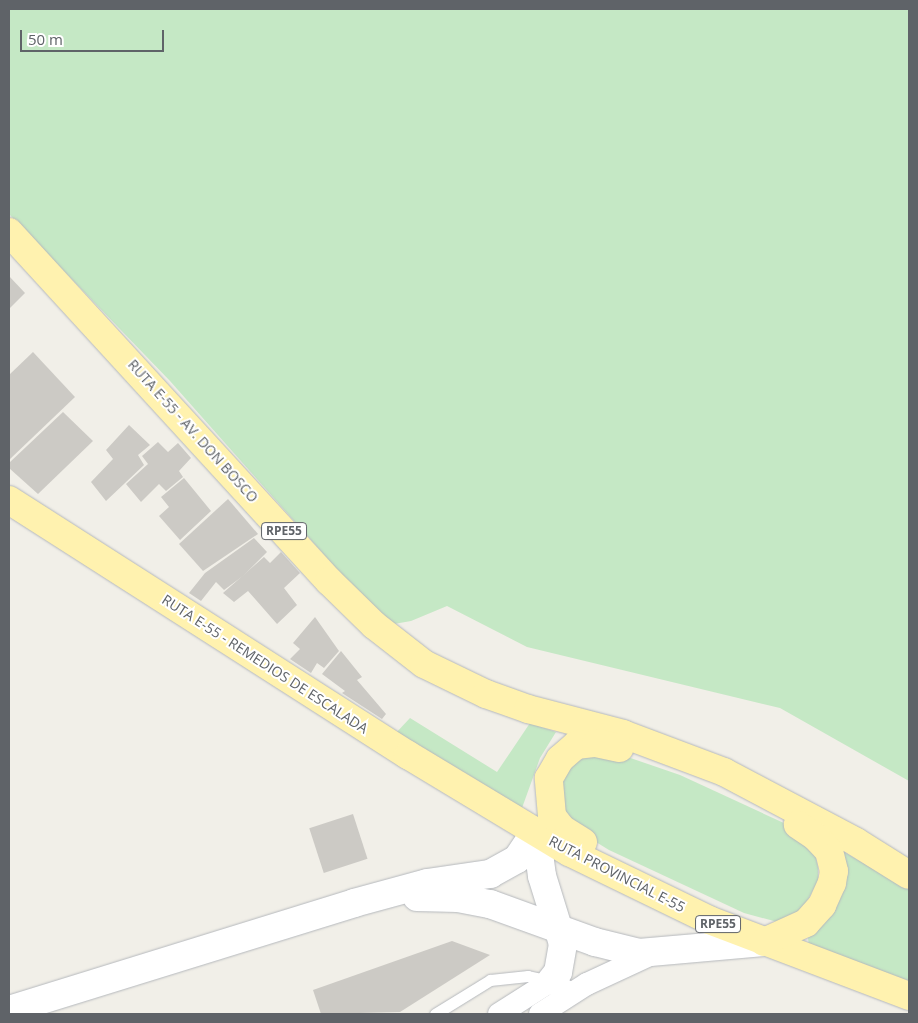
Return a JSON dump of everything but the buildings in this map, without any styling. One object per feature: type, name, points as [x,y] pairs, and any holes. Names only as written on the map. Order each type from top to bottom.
[{"type":"main road","name":"RUTA E-55 - AV. DON BOSCO","points":[[9,232],[329,581],[396,643],[453,680],[486,694],[528,709],[623,734],[657,746]]},
{"type":"main road","name":"RUTA E-55 - REMEDIOS DE ESCALADA","points":[[9,501],[400,750],[529,828]]},
{"type":"main road","points":[[529,828],[549,778],[560,759],[576,745],[596,743],[629,751],[657,746]]},
{"type":"main road","name":"RPE55","points":[[657,746],[755,787],[909,875]]},
{"type":"main road","points":[[549,778],[549,806],[556,823],[590,846],[606,871]]},
{"type":"main road","points":[[755,787],[775,813],[824,844],[834,871],[828,894],[815,914],[798,928],[764,942]]},
{"type":"main road","name":"RUTA PROVINCIAL E-55","points":[[529,828],[606,871],[764,942],[909,996]]},
{"type":"street","points":[[9,1010],[427,882],[502,869],[526,849],[529,828]]},
{"type":"street","points":[[529,828],[563,953],[561,988],[540,1014]]},
{"type":"street","points":[[380,896],[458,898],[490,904],[558,930],[623,950],[657,952],[764,942]]},
{"type":"street","points":[[499,1014],[561,988],[657,952]]},
{"type":"lane","points":[[435,1014],[490,980],[528,976],[561,988]]},
{"type":"green space","points":[[9,9],[909,9],[909,781],[780,708],[527,647],[447,606],[411,621],[394,624],[366,602],[170,381],[9,214]]},
{"type":"green space","points":[[410,718],[497,772],[530,723],[556,732],[540,758],[522,808],[395,734]]},
{"type":"green space","points":[[610,751],[680,775],[786,824],[815,854],[818,867],[818,881],[804,907],[794,918],[781,923],[744,913],[609,850],[565,823],[560,778],[582,755]]},
{"type":"green space","points":[[844,852],[909,889],[909,984],[809,947],[808,938],[827,920],[843,893]]}]
